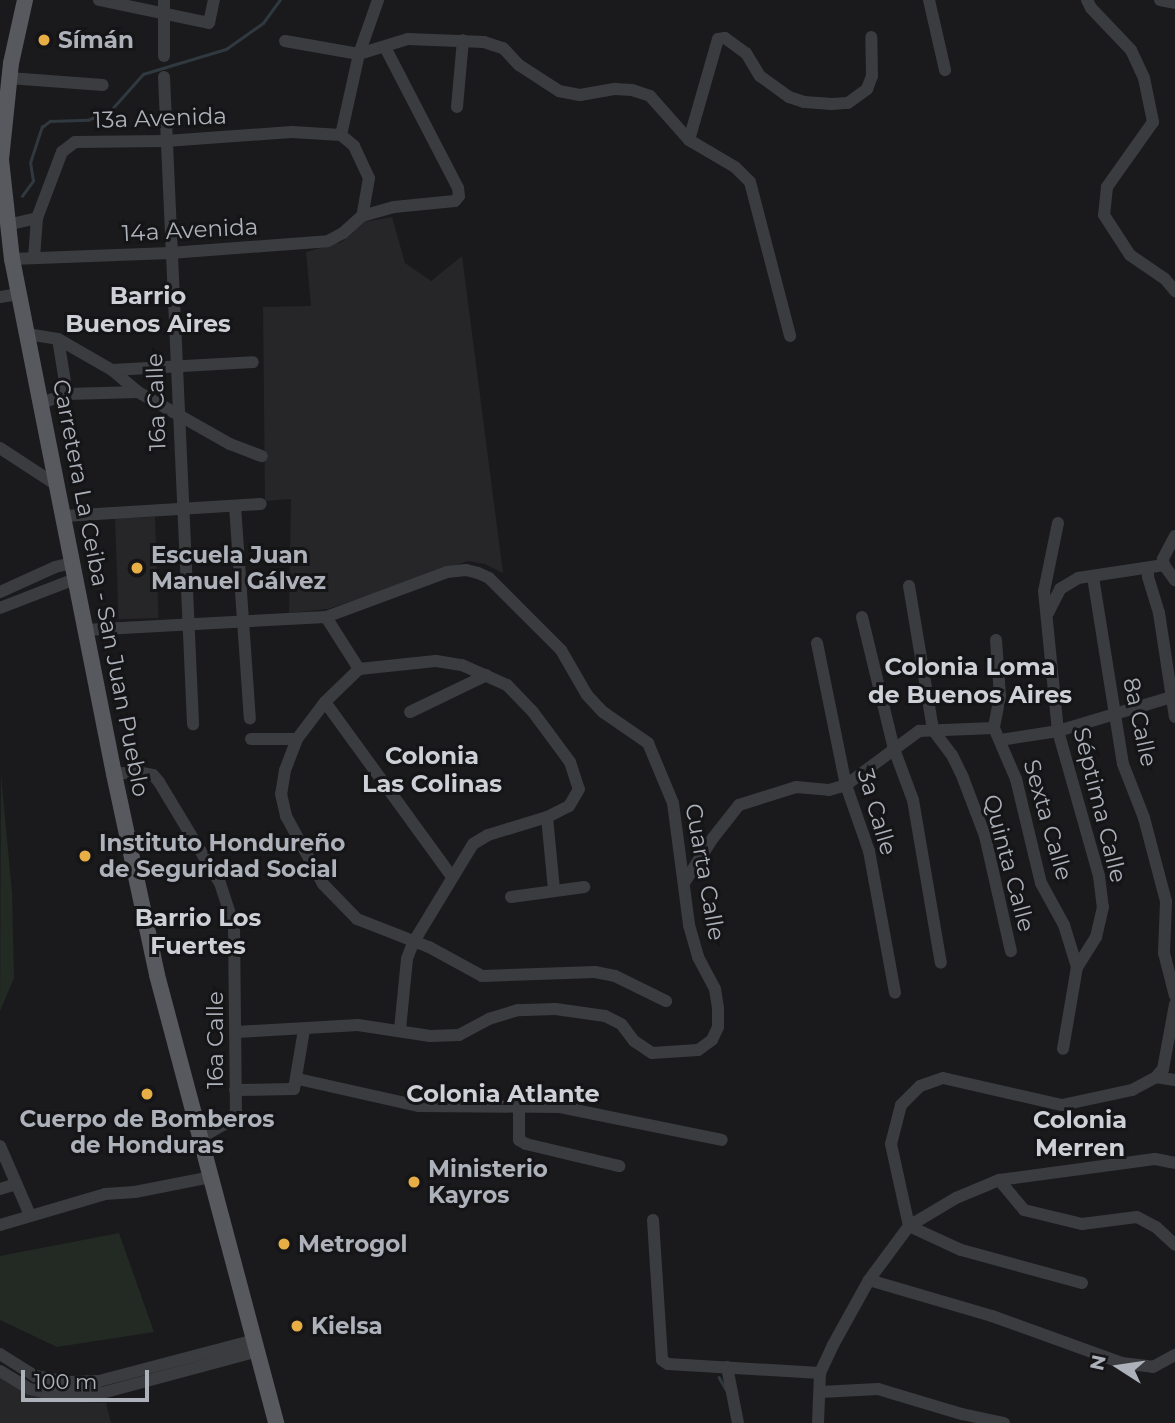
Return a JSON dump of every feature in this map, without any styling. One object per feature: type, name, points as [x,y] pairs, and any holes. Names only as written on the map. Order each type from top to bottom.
[{"type":"main road","name":"Carretera La Ceiba - San Juan Pueblo","points":[[25,0],[7,67],[2,120],[1,160],[12,259],[114,774],[157,975],[276,1423]]},
{"type":"street","points":[[99,0],[209,23],[214,0]]},
{"type":"street","points":[[164,0],[164,56]]},
{"type":"street","points":[[378,0],[359,54],[341,135],[354,146],[369,178],[362,216],[394,207],[455,201],[459,196],[458,188],[385,47]]},
{"type":"street","points":[[929,0],[945,70]]},
{"type":"street","points":[[1087,0],[1091,8],[1131,50],[1144,78],[1153,122],[1107,187],[1104,215],[1130,255],[1165,279],[1175,291]]},
{"type":"street","points":[[1160,0],[1175,3]]},
{"type":"street","points":[[689,140],[718,39],[725,38],[746,53],[760,76],[789,97],[804,102],[832,104],[856,100],[867,89],[872,76],[871,37]]},
{"type":"street","points":[[285,41],[359,54],[408,39],[463,40],[503,48],[535,76],[559,91],[580,95],[615,89],[632,90],[650,96],[689,140],[735,167],[750,182],[790,336]]},
{"type":"street","points":[[457,107],[463,40]]},
{"type":"street","points":[[7,67],[103,85]]},
{"type":"street","name":"16a Calle","points":[[164,77],[192,724]]},
{"type":"street","name":"13a Avenida","points":[[34,258],[37,218],[62,152],[68,144],[166,141],[292,132],[341,135]]},
{"type":"street","name":"14a Avenida","points":[[12,259],[170,253],[328,241],[343,233],[362,216]]},
{"type":"street","points":[[7,225],[37,218]]},
{"type":"street","points":[[0,297],[19,294]]},
{"type":"street","points":[[27,334],[58,339],[111,370],[138,392],[230,444],[262,456]]},
{"type":"street","points":[[58,339],[67,394]]},
{"type":"street","points":[[111,370],[253,362]]},
{"type":"street","points":[[41,403],[67,394],[138,392]]},
{"type":"street","points":[[0,448],[58,486]]},
{"type":"street","points":[[64,516],[261,504]]},
{"type":"street","points":[[235,506],[250,718]]},
{"type":"street","name":"Séptima Calle","points":[[1058,523],[1044,591],[1058,731],[1099,876],[1104,907],[1096,937],[1077,967]]},
{"type":"street","points":[[1175,536],[1166,550],[1164,565],[1175,580]]},
{"type":"street","points":[[1046,617],[1053,598],[1060,589],[1078,578],[1164,565]]},
{"type":"street","points":[[0,592],[55,567],[74,571]]},
{"type":"street","points":[[1148,568],[1148,577],[1159,613],[1175,717]]},
{"type":"street","name":"Cuarta Calle","points":[[326,617],[447,572],[466,569],[489,578],[561,650],[587,695],[603,712],[648,743],[673,803],[688,925],[716,999],[718,1027],[712,1040],[698,1050],[652,1053],[634,1041],[621,1024],[605,1016],[555,1009],[518,1010],[489,1019],[459,1035],[430,1035],[400,1029]]},
{"type":"street","points":[[0,608],[74,571]]},
{"type":"street","name":"8a Calle","points":[[1093,577],[1123,764],[1144,818],[1166,901],[1164,953],[1175,996]]},
{"type":"street","name":"Quinta Calle","points":[[909,586],[933,730],[958,766],[985,836],[1011,951]]},
{"type":"street","points":[[85,630],[187,622],[326,617],[359,669]]},
{"type":"street","points":[[862,617],[894,749],[913,800],[941,963]]},
{"type":"street","points":[[996,640],[1000,696],[997,734]]},
{"type":"street","name":"3a Calle","points":[[817,643],[846,785],[869,852],[895,993]]},
{"type":"street","points":[[236,1032],[304,1030],[348,1025],[400,1029],[407,959],[413,943],[473,844],[488,835],[547,817],[569,806],[578,794],[578,783],[570,762],[533,712],[508,685],[462,665],[436,661],[359,669],[325,702],[297,738],[281,794],[286,816],[323,884],[357,919],[413,943],[429,947],[482,976],[595,972],[615,976],[666,1001]]},
{"type":"street","points":[[410,712],[486,676]]},
{"type":"street","points":[[684,883],[713,838],[739,805],[796,788],[830,790],[846,785],[919,731],[997,734],[1058,731],[1173,697]]},
{"type":"street","points":[[325,702],[452,877]]},
{"type":"street","name":"Sexta Calle","points":[[997,734],[1016,779],[1041,883],[1064,925],[1077,967],[1063,1049]]},
{"type":"street","points":[[251,739],[297,738]]},
{"type":"street","name":"16a Calle","points":[[114,774],[136,772],[153,775],[203,850],[220,883],[233,926],[236,1110],[233,1119],[200,1138]]},
{"type":"street","points":[[547,817],[554,890]]},
{"type":"street","points":[[511,897],[584,887]]},
{"type":"street","points":[[1168,976],[1175,963]]},
{"type":"street","points":[[909,1226],[891,1144],[901,1105],[920,1086],[943,1078],[1062,1105],[1132,1090],[1156,1077],[1163,1069],[1175,1004]]},
{"type":"street","points":[[235,1090],[290,1090],[296,1087],[304,1030]]},
{"type":"street","points":[[1156,1077],[1175,1080]]},
{"type":"street","points":[[298,1079],[419,1107],[560,1107],[722,1140]]},
{"type":"street","points":[[519,1107],[519,1140],[526,1144],[619,1166]]},
{"type":"street","points":[[0,1146],[30,1215]]},
{"type":"street","points":[[818,1423],[820,1373],[869,1280],[909,1226],[956,1198],[999,1180],[1155,1159],[1175,1163]]},
{"type":"street","points":[[0,1225],[104,1194],[135,1192],[211,1177]]},
{"type":"street","points":[[999,1180],[1024,1210],[1082,1224],[1137,1216],[1156,1227],[1175,1245]]},
{"type":"street","points":[[0,1189],[16,1184]]},
{"type":"street","points":[[653,1220],[662,1360],[668,1364],[820,1373]]},
{"type":"street","points":[[909,1226],[961,1250],[1082,1283]]},
{"type":"street","points":[[869,1280],[992,1316],[1122,1363],[1153,1367],[1175,1355]]},
{"type":"street","points":[[0,1354],[34,1376],[68,1382],[99,1381],[256,1346]]},
{"type":"street","points":[[0,1371],[30,1389],[50,1394],[102,1393],[256,1346]]},
{"type":"street","points":[[727,1367],[738,1423]]},
{"type":"street","points":[[821,1392],[878,1389],[962,1415],[1004,1423]]},
{"type":"shaded area","points":[[392,217],[405,263],[431,281],[462,256],[503,573],[485,564],[468,561],[328,609],[289,613],[291,499],[265,501],[263,307],[311,306],[306,252],[342,242],[364,222]]},
{"type":"shaded area","name":"Escuela Juan Manuel Gálvez","points":[[155,517],[159,618],[119,619],[115,518]]},
{"type":"shaded area","points":[[1,775],[12,892],[14,978],[0,1011]]},
{"type":"shaded area","points":[[119,1233],[154,1332],[57,1347],[0,1320],[0,1256]]},
{"type":"shaded area","points":[[0,1375],[29,1393],[55,1401],[106,1403],[111,1423],[0,1423]]},
{"type":"waterway","points":[[22,196],[33,181],[30,163],[42,127],[50,121],[88,120],[111,110],[143,74],[226,49],[263,23],[280,0]]},
{"type":"waterway","points":[[719,1377],[726,1389]]},
{"type":"place","name":"Símán","points":[[44,40]]},
{"type":"place","name":"Escuela Juan Manuel Gálvez","points":[[137,568]]},
{"type":"place","name":"Instituto Hondureño de Seguridad Social","points":[[85,856]]},
{"type":"place","name":"Cuerpo de Bomberos de Honduras","points":[[147,1094]]},
{"type":"place","name":"Ministerio Kayros","points":[[414,1182]]},
{"type":"place","name":"Metrogol","points":[[284,1244]]},
{"type":"place","name":"Kielsa","points":[[297,1326]]},
{"type":"district","name":"Barrio Buenos Aires","points":[[148,310]]},
{"type":"district","name":"Colonia Loma de Buenos Aires","points":[[970,681]]},
{"type":"district","name":"Colonia Las Colinas","points":[[432,770]]},
{"type":"district","name":"Barrio Los Fuertes","points":[[198,932]]},
{"type":"district","name":"Colonia Atlante","points":[[503,1094]]},
{"type":"district","name":"Colonia Merren","points":[[1080,1134]]}]
